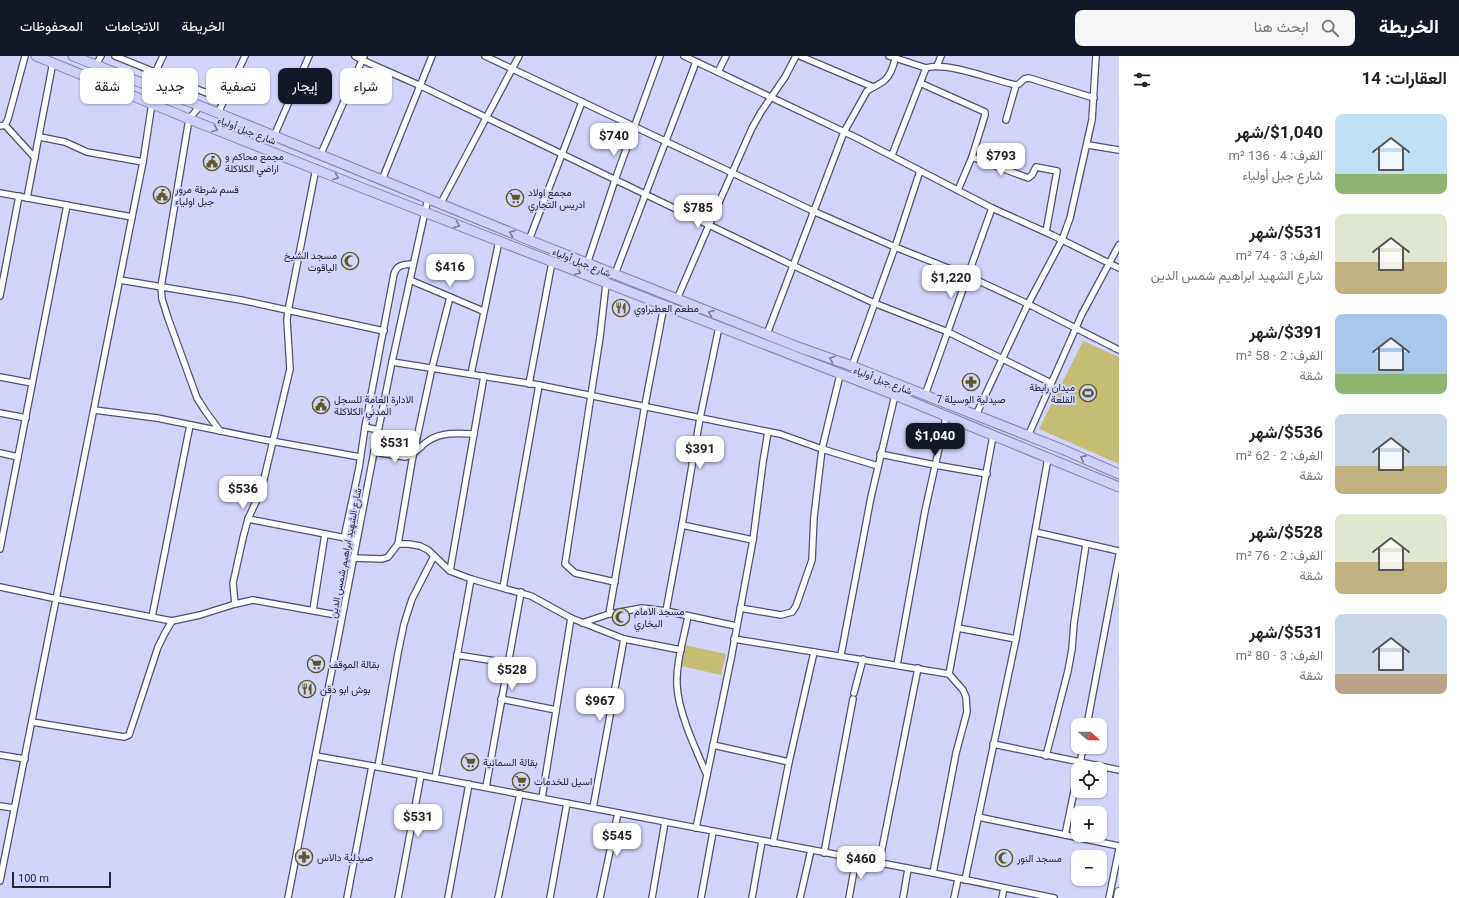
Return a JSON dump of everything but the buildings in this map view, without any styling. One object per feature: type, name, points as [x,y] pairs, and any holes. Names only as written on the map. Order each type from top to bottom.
[{"type":"main road","name":"شارع جبل أولياء","points":[[36,56],[142,99]]},
{"type":"main road","name":"شارع جبل أولياء","points":[[73,56],[142,83]]},
{"type":"main road","name":"شارع جبل أولياء","points":[[154,104],[606,284],[895,395],[1119,487]]},
{"type":"main road","name":"شارع جبل أولياء","points":[[195,104],[588,264],[976,415],[1119,474]]},
{"type":"street","points":[[25,56],[12,108],[2,126],[35,158]]},
{"type":"street","points":[[96,65],[100,56]]},
{"type":"street","points":[[115,56],[143,68]]},
{"type":"street","points":[[157,68],[163,56]]},
{"type":"street","points":[[239,68],[245,56]]},
{"type":"street","points":[[274,136],[309,56]]},
{"type":"street","points":[[356,56],[363,58],[792,265],[874,303],[948,332],[1051,383]]},
{"type":"street","points":[[382,180],[432,56]]},
{"type":"street","points":[[486,56],[813,211],[895,247],[968,276],[1028,304],[1119,350]]},
{"type":"street","points":[[441,203],[519,56]]},
{"type":"street","points":[[588,264],[615,180],[660,56]]},
{"type":"street","points":[[684,56],[892,155],[992,208],[1046,232],[1119,268]]},
{"type":"street","points":[[718,72],[726,56]]},
{"type":"street","points":[[677,299],[752,128],[785,77],[796,56]]},
{"type":"street","points":[[800,56],[873,87]]},
{"type":"street","points":[[889,56],[896,57],[926,68],[937,66],[954,69],[1016,85]]},
{"type":"street","points":[[937,66],[941,56]]},
{"type":"street","points":[[976,415],[1028,304],[1062,240],[1070,218],[1088,145],[1093,114],[1096,56]]},
{"type":"street","points":[[767,334],[792,265],[844,132],[863,97],[873,87],[885,80],[889,75],[896,57]]},
{"type":"street","points":[[320,156],[363,58]]},
{"type":"street","points":[[27,198],[40,137],[53,62]]},
{"type":"street","points":[[615,274],[667,142],[696,62]]},
{"type":"street","points":[[892,155],[926,68]]},
{"type":"street","points":[[1006,120],[1016,85],[1026,78],[1094,98]]},
{"type":"street","points":[[920,83],[985,112],[972,156],[958,190]]},
{"type":"street","points":[[529,240],[582,102]]},
{"type":"street","points":[[0,881],[120,280],[143,162],[152,104]]},
{"type":"street","points":[[218,113],[222,104]]},
{"type":"street","points":[[200,106],[189,119],[161,287],[162,299],[194,392],[220,431]]},
{"type":"street","points":[[40,137],[65,142],[87,152],[143,162]]},
{"type":"street","points":[[1088,145],[1119,150]]},
{"type":"street","points":[[972,156],[1028,178],[1032,175],[1036,167],[1057,171],[1046,232]]},
{"type":"street","points":[[235,604],[233,583],[248,519],[260,493],[290,369],[287,320],[288,311],[316,168]]},
{"type":"street","points":[[852,366],[895,247],[920,171]]},
{"type":"street","points":[[0,193],[132,217]]},
{"type":"street","points":[[0,296],[20,196]]},
{"type":"street","name":"شارع الشهيد ابراهيم شمس الدين","points":[[288,898],[378,430],[428,198]]},
{"type":"street","points":[[0,549],[67,205]]},
{"type":"street","points":[[925,395],[992,208]]},
{"type":"street","points":[[470,374],[499,241]]},
{"type":"street","points":[[1028,436],[1076,329],[1119,245]]},
{"type":"street","points":[[529,384],[552,262]]},
{"type":"street","points":[[344,538],[396,268],[398,266],[413,264]]},
{"type":"street","points":[[120,280],[241,300],[384,331]]},
{"type":"street","points":[[410,280],[483,312]]},
{"type":"street","points":[[606,284],[600,337],[565,564],[575,573],[615,582]]},
{"type":"street","points":[[353,558],[382,559],[388,557],[398,544],[414,454],[432,368],[450,297]]},
{"type":"street","points":[[609,614],[645,405],[664,306]]},
{"type":"street","points":[[666,611],[700,418],[718,327]]},
{"type":"street","points":[[392,362],[539,385],[645,405],[780,434],[822,449],[878,466]]},
{"type":"street","points":[[740,608],[781,615],[792,612],[796,606],[812,560],[814,517],[822,449],[840,375]]},
{"type":"street","points":[[450,571],[484,376]]},
{"type":"street","points":[[0,377],[32,383]]},
{"type":"street","points":[[503,588],[539,385]]},
{"type":"street","points":[[841,655],[880,454],[895,395]]},
{"type":"street","points":[[94,410],[157,418],[360,457]]},
{"type":"street","points":[[0,414],[26,418]]},
{"type":"street","points":[[897,665],[924,511],[946,417]]},
{"type":"street","points":[[152,617],[190,425]]},
{"type":"street","points":[[365,427],[378,430]]},
{"type":"street","points":[[696,828],[753,540],[768,432]]},
{"type":"street","points":[[374,452],[405,457],[414,454],[428,441],[435,438],[458,433],[474,434]]},
{"type":"street","points":[[949,674],[993,436]]},
{"type":"street","points":[[0,454],[18,457]]},
{"type":"street","points":[[880,454],[935,466],[987,474]]},
{"type":"street","points":[[965,880],[1016,639],[1048,458]]},
{"type":"street","points":[[248,519],[356,540]]},
{"type":"street","points":[[682,525],[753,540]]},
{"type":"street","points":[[1035,532],[1119,551]]},
{"type":"street","points":[[313,610],[325,534]]},
{"type":"street","points":[[398,544],[420,546],[428,550],[450,571],[471,579],[532,596],[571,618],[624,639],[681,650]]},
{"type":"street","points":[[1046,756],[1068,671],[1086,544]]},
{"type":"street","points":[[1088,718],[1119,555]]},
{"type":"street","points":[[347,898],[404,624],[412,599],[434,556]]},
{"type":"street","points":[[434,778],[471,579]]},
{"type":"street","points":[[0,587],[172,621],[200,615],[253,600],[342,616]]},
{"type":"street","points":[[486,787],[521,592]]},
{"type":"street","points":[[582,623],[609,614],[642,608],[666,611],[736,626]]},
{"type":"street","points":[[688,616],[677,673],[676,686],[678,698],[694,747],[707,775]]},
{"type":"street","points":[[542,798],[571,618]]},
{"type":"street","points":[[32,722],[124,737],[129,735],[158,647],[172,621]]},
{"type":"street","points":[[958,628],[1016,639]]},
{"type":"street","points":[[593,808],[624,639]]},
{"type":"street","points":[[734,639],[841,655],[949,674],[963,690],[966,697],[967,712],[956,752],[933,873]]},
{"type":"street","points":[[773,843],[789,762],[814,652]]},
{"type":"street","points":[[457,655],[508,663]]},
{"type":"street","points":[[824,853],[854,696],[863,659]]},
{"type":"street","points":[[878,864],[918,668]]},
{"type":"street","points":[[501,699],[556,710]]},
{"type":"street","points":[[993,744],[1080,762],[1082,754]]},
{"type":"street","points":[[713,746],[789,762]]},
{"type":"street","points":[[0,755],[25,759]]},
{"type":"street","points":[[316,756],[486,787],[878,864],[933,873],[1053,898]]},
{"type":"street","points":[[1107,768],[1119,770]]},
{"type":"street","points":[[398,898],[420,775]]},
{"type":"street","points":[[448,898],[469,784]]},
{"type":"street","points":[[498,898],[520,794]]},
{"type":"street","points":[[1065,835],[1073,798]]},
{"type":"street","points":[[550,898],[567,803]]},
{"type":"street","points":[[0,806],[14,808]]},
{"type":"street","points":[[600,898],[618,813]]},
{"type":"street","points":[[978,817],[1119,848],[1109,898]]},
{"type":"street","points":[[652,898],[665,822]]},
{"type":"street","points":[[701,898],[713,832]]},
{"type":"street","points":[[752,898],[762,841]]},
{"type":"street","points":[[800,898],[810,850]]},
{"type":"street","points":[[849,898],[856,859]]},
{"type":"street","points":[[902,898],[908,869]]},
{"type":"street","points":[[954,898],[958,879]]},
{"type":"street","points":[[1002,898],[1004,888]]},
{"type":"street","points":[[1118,898],[1119,892]]},
{"type":"shaded area","name":"ميدان رابطة القلعة","points":[[1083,341],[1119,357],[1119,464],[1039,429]]},
{"type":"shaded area","points":[[685,645],[726,654],[721,675],[681,666]]},
{"type":"place","name":"مجمع محاكم و اراضي الكلاكلة","points":[[212,162]]},
{"type":"place","name":"قسم شرطة مرور جبل اولياء","points":[[162,195]]},
{"type":"place","name":"مجمع اولاد ادريس التجاري","points":[[515,198]]},
{"type":"place","name":"مسجد الشيخ الياقوت","points":[[350,261]]},
{"type":"place","name":"مطعم العطبراوي","points":[[621,308]]},
{"type":"place","name":"صيدلية الوسيلة 7","points":[[971,382]]},
{"type":"place","name":"ميدان رابطة القلعة","points":[[1088,393]]},
{"type":"place","name":"الادارة العامة للسجل المدني الكلاكلة","points":[[321,405]]},
{"type":"place","name":"مسجد الامام البخاري","points":[[621,617]]},
{"type":"place","name":"بقالة الموقف","points":[[316,664]]},
{"type":"place","name":"بوش ابو دقن","points":[[307,689]]},
{"type":"place","name":"بقالة السمانية","points":[[470,762]]},
{"type":"place","name":"اسيل للخدمات","points":[[521,781]]},
{"type":"place","name":"صيدلية دالاس","points":[[304,857]]},
{"type":"place","name":"مسجد النور","points":[[1004,858]]}]
